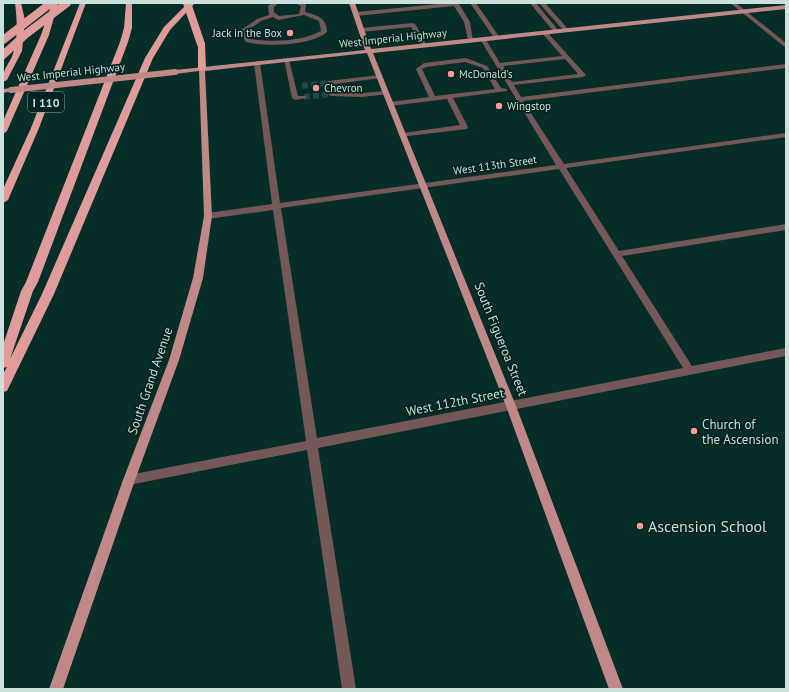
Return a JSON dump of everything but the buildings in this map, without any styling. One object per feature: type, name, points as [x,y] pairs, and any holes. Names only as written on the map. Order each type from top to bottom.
[{"type":"highway","points":[[3,80],[18,52],[21,20],[18,3]]},
{"type":"highway","points":[[3,40],[50,3]]},
{"type":"highway","points":[[3,131],[45,35],[55,3]]},
{"type":"highway","points":[[3,55],[26,34],[67,3]]},
{"type":"highway","name":"I 110","points":[[3,200],[35,128],[83,3]]},
{"type":"highway","points":[[3,363],[27,291],[35,274],[124,42],[128,28],[129,3]]},
{"type":"highway","points":[[187,3],[201,44],[202,69]]},
{"type":"highway","points":[[3,387],[48,294],[149,58],[167,29],[192,3]]},
{"type":"main road","name":"South Figueroa Street","points":[[352,3],[369,52],[511,406],[616,689]]},
{"type":"main road","name":"West Imperial Highway","points":[[3,91],[786,7]]},
{"type":"main road","name":"South Grand Avenue","points":[[56,689],[179,345],[198,278],[208,216],[202,69]]},
{"type":"street","points":[[45,35],[50,3]]},
{"type":"street","points":[[274,15],[259,20],[244,30],[248,41],[267,43],[303,39],[317,36],[324,32],[323,21],[317,17],[302,13],[278,18],[274,15],[271,13],[271,6],[276,3]]},
{"type":"street","points":[[298,3],[304,5],[302,13]]},
{"type":"street","points":[[473,3],[497,38]]},
{"type":"street","points":[[533,3],[556,31]]},
{"type":"street","points":[[542,3],[566,30]]},
{"type":"street","points":[[733,3],[786,46]]},
{"type":"street","points":[[356,14],[456,4],[467,22],[471,40]]},
{"type":"street","points":[[361,30],[413,25],[424,46]]},
{"type":"street","points":[[390,104],[499,91],[511,87],[583,75],[568,57],[557,49],[545,33]]},
{"type":"street","points":[[483,39],[511,87],[690,371]]},
{"type":"street","points":[[498,65],[568,57]]},
{"type":"street","points":[[286,60],[295,98],[304,97]]},
{"type":"street","points":[[433,99],[419,69],[424,65],[466,60],[485,67],[499,91]]},
{"type":"street","points":[[257,64],[278,206],[285,268],[349,689]]},
{"type":"street","points":[[519,99],[786,66]]},
{"type":"street","points":[[328,83],[379,77]]},
{"type":"street","points":[[292,87],[302,86]]},
{"type":"street","points":[[331,94],[362,95],[386,93]]},
{"type":"street","points":[[403,135],[464,127],[449,97]]},
{"type":"street","name":"West 113th Street","points":[[208,216],[786,135]]},
{"type":"street","points":[[617,254],[786,228]]},
{"type":"street","name":"West 112th Street","points":[[130,480],[786,352]]},
{"type":"tunnel","points":[[302,86],[328,83]]},
{"type":"tunnel","points":[[304,97],[331,94]]},
{"type":"place","name":"Jack in the Box","points":[[290,33]]},
{"type":"place","name":"McDonald's","points":[[451,74]]},
{"type":"place","name":"Chevron","points":[[316,88]]},
{"type":"place","name":"Wingstop","points":[[499,106]]},
{"type":"place","name":"Church of the Ascension","points":[[694,431]]},
{"type":"place","name":"Ascension School","points":[[640,526]]}]
